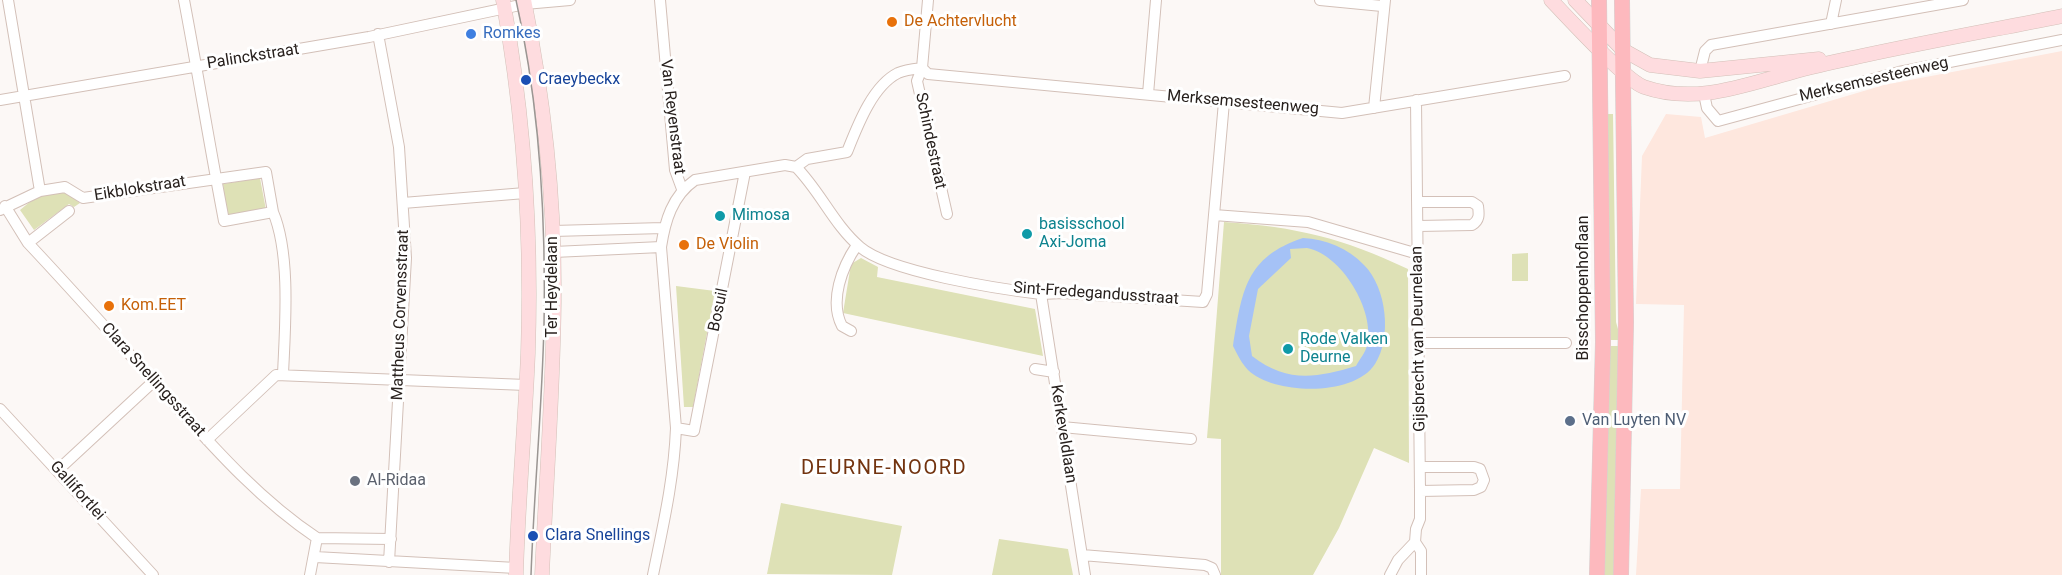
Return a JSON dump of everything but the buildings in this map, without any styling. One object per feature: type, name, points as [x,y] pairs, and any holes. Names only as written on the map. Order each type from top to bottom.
[{"type":"main road","name":"Bisschoppenhoflaan","points":[[1597,575],[1603,342],[1599,0]]},
{"type":"main road","points":[[1621,575],[1626,322],[1622,0]]},
{"type":"street","points":[[8,0],[40,191]]},
{"type":"street","points":[[184,0],[224,221],[273,212],[279,226],[284,284],[283,375]]},
{"type":"street","name":"Palinckstraat","points":[[0,100],[378,34],[504,5],[570,0]]},
{"type":"street","name":"Van Reyenstraat","points":[[660,0],[675,170],[682,189],[663,228],[661,247]]},
{"type":"street","name":"Schindestraat","points":[[928,0],[922,68],[917,81],[947,214]]},
{"type":"street","points":[[1148,94],[1156,0]]},
{"type":"street","points":[[1320,0],[1384,3],[1374,108]]},
{"type":"street","name":"Merksemsesteenweg","points":[[1551,0],[1623,72],[1642,86],[1678,94],[1704,94],[1742,87],[1787,73],[1869,54],[2062,16]]},
{"type":"street","name":"Merksemsesteenweg","points":[[1575,0],[1623,50],[1650,65],[1700,71],[1869,54]]},
{"type":"street","points":[[1831,24],[1836,0]]},
{"type":"street","points":[[1700,71],[1705,51],[1711,45],[1964,0]]},
{"type":"street","name":"Ter Heydelaan","points":[[525,2],[536,54],[554,252],[552,378],[542,575]]},
{"type":"street","name":"Ter Heydelaan","points":[[504,5],[521,124],[528,290],[526,385],[516,572]]},
{"type":"street","name":"Mattheus Corvensstraat","points":[[378,34],[399,147],[406,258],[389,562]]},
{"type":"street","name":"Merksemsesteenweg","points":[[1704,94],[1707,108],[1718,121],[1899,72],[2062,40]]},
{"type":"street","points":[[682,189],[695,180],[785,165],[796,167],[807,159],[847,152],[865,108],[885,85],[897,73],[922,68]]},
{"type":"street","name":"Merksemsesteenweg","points":[[922,68],[928,74],[1342,113],[1565,76]]},
{"type":"street","name":"Gijsbrecht van Deurnelaan","points":[[1416,100],[1420,519],[1415,542],[1421,551],[1421,575]]},
{"type":"street","name":"Sint-Fredegandusstraat","points":[[796,167],[857,245],[879,260],[897,266],[1041,294],[1063,292],[1203,302],[1208,294],[1224,102]]},
{"type":"street","name":"Eikblokstraat","points":[[2,208],[40,191],[64,187],[83,198],[216,177],[267,172],[273,212]]},
{"type":"street","name":"Bosuil","points":[[676,429],[694,431],[742,197],[745,172]]},
{"type":"street","points":[[403,203],[525,193]]},
{"type":"street","points":[[1417,202],[1472,202],[1478,206],[1479,215],[1477,222],[1472,225],[1418,226]]},
{"type":"street","name":"Clara Snellingsstraat","points":[[2,208],[28,243],[207,440],[275,507],[317,538]]},
{"type":"street","points":[[28,243],[69,211]]},
{"type":"street","points":[[1214,214],[1308,222],[1418,254]]},
{"type":"street","points":[[553,231],[663,228]]},
{"type":"street","points":[[850,331],[842,326],[836,307],[844,270],[857,245]]},
{"type":"street","points":[[554,252],[661,247],[676,429],[672,481],[653,575]]},
{"type":"street","name":"Kerkeveldlaan","points":[[1041,294],[1085,575]]},
{"type":"street","points":[[1419,343],[1566,343]]},
{"type":"street","points":[[1035,369],[1054,372]]},
{"type":"street","points":[[207,440],[276,375],[526,385]]},
{"type":"street","points":[[58,470],[154,381]]},
{"type":"street","name":"Gallifortlei","points":[[0,409],[153,575]]},
{"type":"street","points":[[1062,428],[1191,439]]},
{"type":"street","points":[[1420,466],[1474,466],[1480,469],[1484,480],[1481,487],[1474,490],[1420,491]]},
{"type":"street","points":[[310,575],[317,538],[391,539]]},
{"type":"street","points":[[1390,575],[1398,560],[1415,542]]},
{"type":"street","points":[[1082,555],[1205,566],[1212,568],[1215,575]]},
{"type":"street","points":[[315,557],[516,572]]},
{"type":"shaded area","points":[[2062,51],[2062,575],[1636,575],[1641,489],[1680,489],[1684,305],[1636,304],[1642,156],[1666,114],[1701,117],[1705,138],[1884,85]]},
{"type":"green space","points":[[1605,114],[1613,114],[1616,322],[1621,340],[1608,340]]},
{"type":"green space","points":[[260,178],[266,210],[227,217],[223,184]]},
{"type":"green space","points":[[65,192],[80,203],[74,207],[69,204],[34,230],[20,210],[37,196]]},
{"type":"green space","points":[[1224,222],[1274,227],[1319,236],[1362,249],[1408,269],[1409,463],[1374,448],[1339,528],[1313,575],[1221,575],[1221,439],[1207,438]]},
{"type":"green space","points":[[1528,253],[1528,281],[1512,281],[1512,254]]},
{"type":"green space","points":[[861,258],[878,267],[877,277],[1035,309],[1043,356],[843,313],[851,264]]},
{"type":"green space","points":[[676,286],[715,291],[693,407],[684,407]]},
{"type":"green space","points":[[1609,346],[1621,346],[1616,575],[1604,575]]},
{"type":"green space","points":[[781,503],[902,526],[892,575],[767,574]]},
{"type":"green space","points":[[999,539],[1068,549],[1073,575],[992,575]]},
{"type":"water","points":[[1303,238],[1328,242],[1358,259],[1372,275],[1382,300],[1385,327],[1380,353],[1375,364],[1365,375],[1332,387],[1294,388],[1260,378],[1248,370],[1242,362],[1233,346],[1244,293],[1258,266],[1269,255]],"holes":[[[1307,248],[1320,252],[1343,272],[1361,301],[1368,331],[1366,348],[1356,366],[1341,370],[1302,376],[1277,371],[1252,356],[1249,336],[1258,289],[1291,258],[1290,249]]]},
{"type":"tram line","points":[[516,0],[536,121],[544,244],[543,356],[531,575]]},
{"type":"place","name":"De Achtervlucht","points":[[892,22]]},
{"type":"place","name":"Romkes","points":[[471,34]]},
{"type":"place","name":"Craeybeckx","points":[[526,80]]},
{"type":"place","name":"Mimosa","points":[[720,216]]},
{"type":"place","name":"basisschool Axi-Joma","points":[[1027,234]]},
{"type":"place","name":"De Violin","points":[[684,245]]},
{"type":"place","name":"Kom.EET","points":[[109,306]]},
{"type":"place","name":"Rode Valken Deurne","points":[[1288,349]]},
{"type":"place","name":"Van Luyten NV","points":[[1570,421]]},
{"type":"place","name":"Al-Ridaa","points":[[355,481]]},
{"type":"place","name":"Clara Snellings","points":[[533,536]]},
{"type":"district","name":"DEURNE-NOORD","points":[[884,469]]}]
